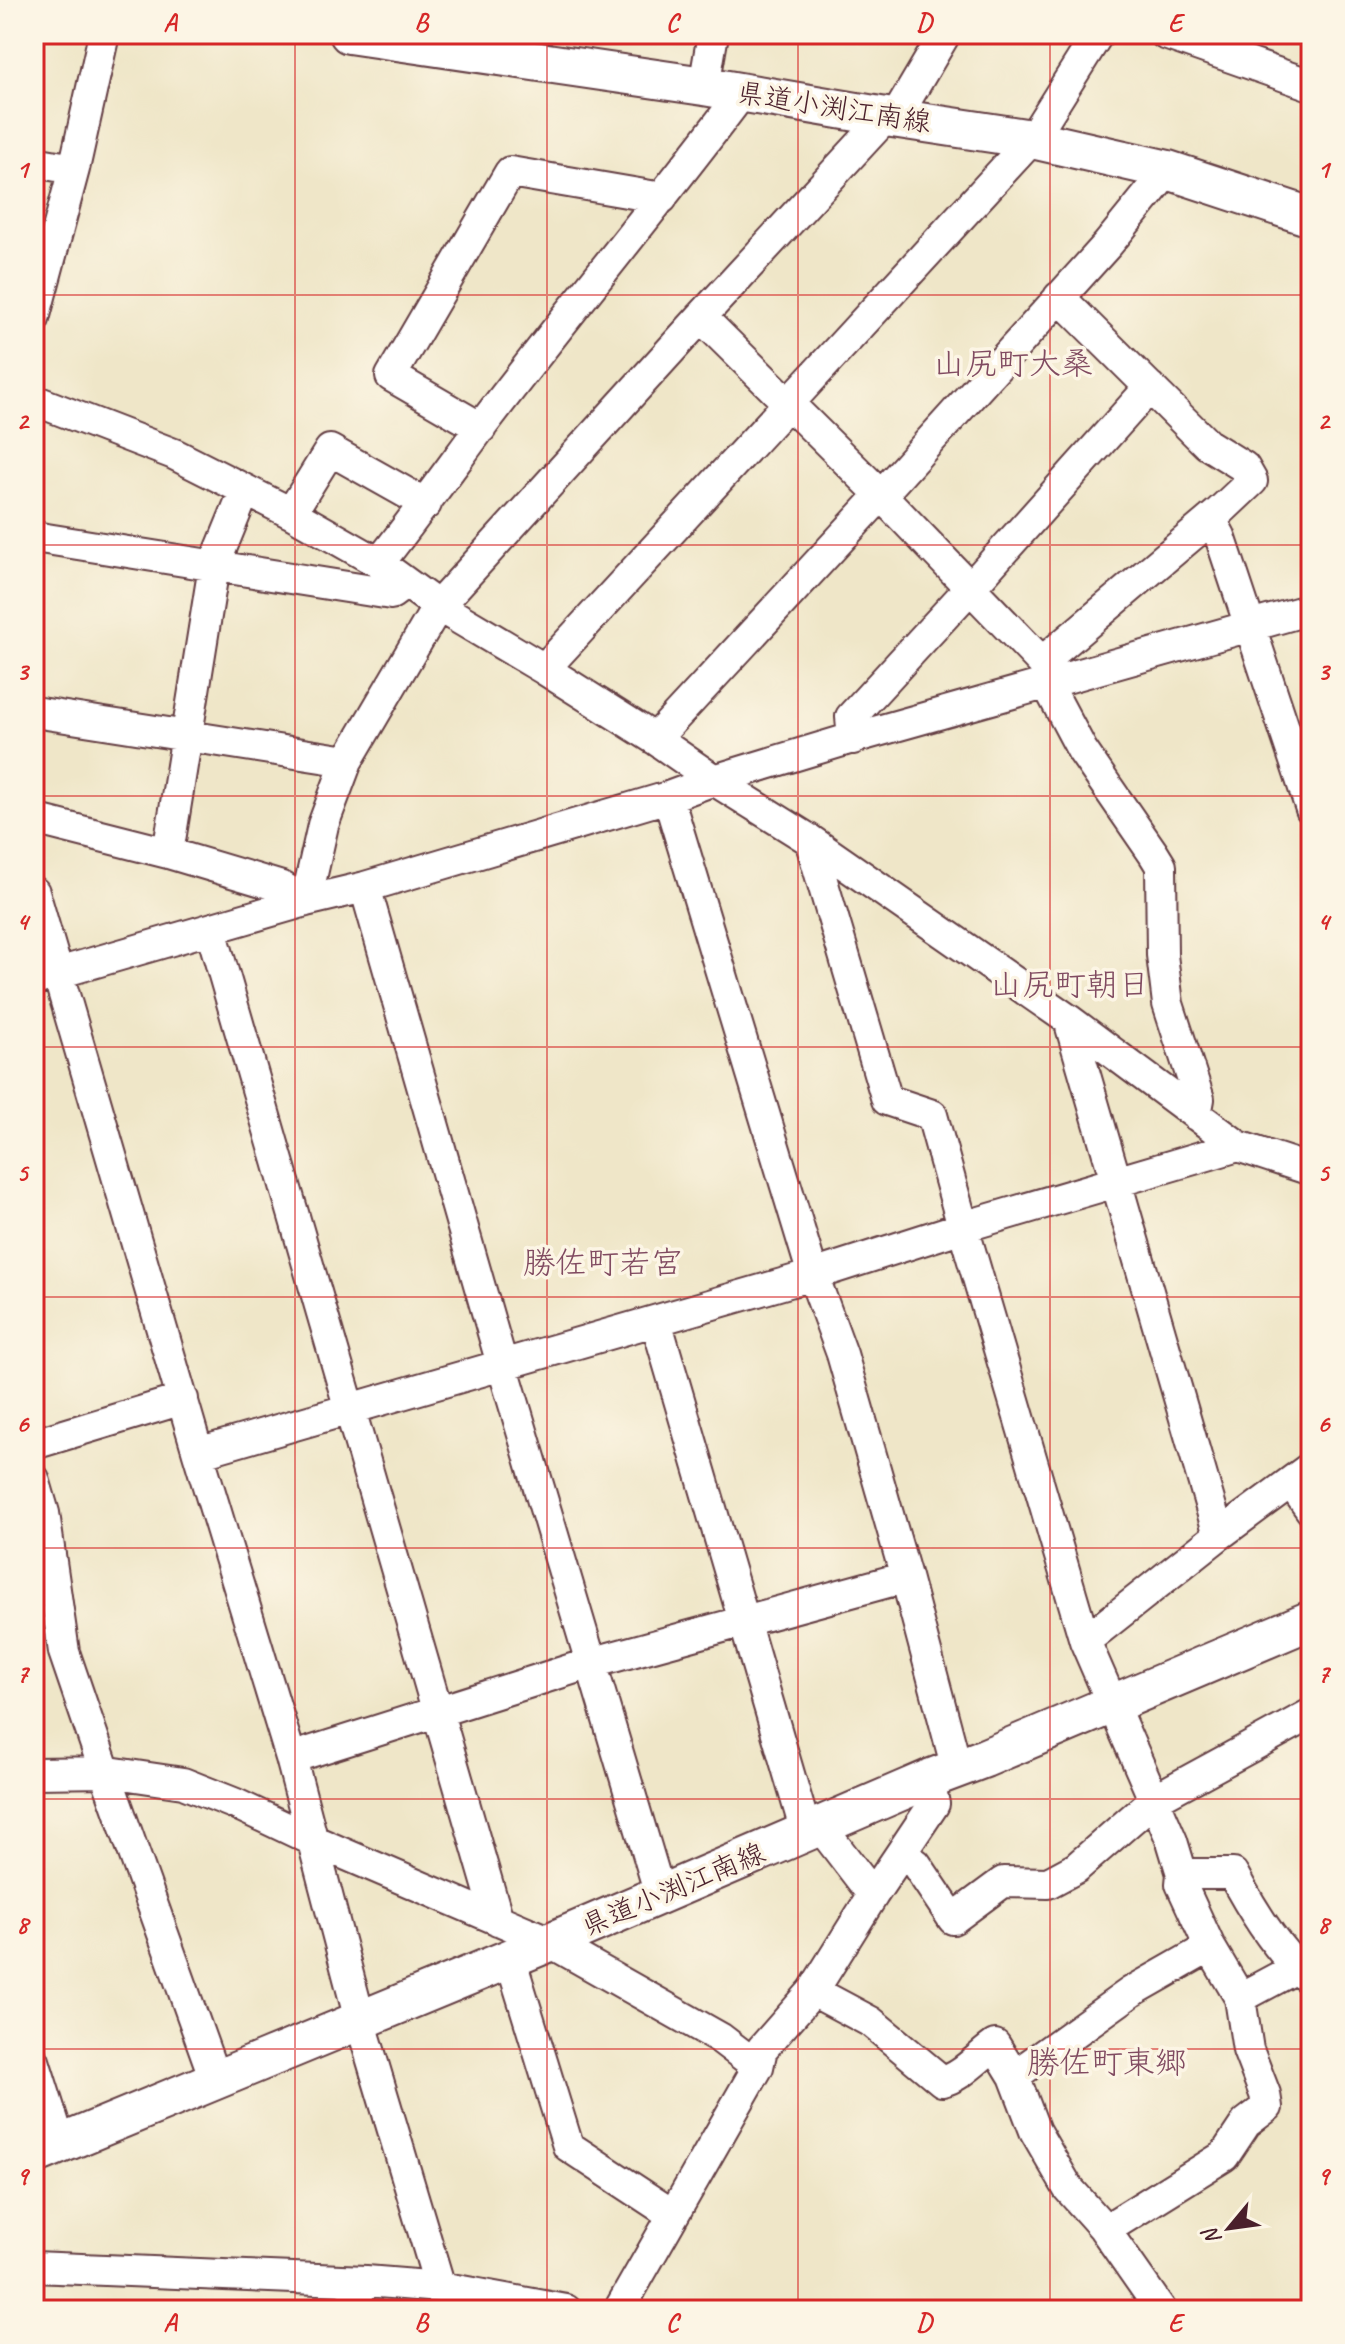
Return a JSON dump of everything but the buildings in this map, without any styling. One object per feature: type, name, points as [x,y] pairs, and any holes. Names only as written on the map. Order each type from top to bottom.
[{"type":"main road","name":"県道小渕江南線","points":[[349,34],[420,39],[1032,139],[1168,170],[1311,217]]},
{"type":"main road","name":"県道小渕江南線","points":[[47,2149],[550,1942],[1311,1620]]},
{"type":"street","points":[[34,319],[74,169],[104,34]]},
{"type":"street","points":[[704,86],[713,34]]},
{"type":"street","points":[[306,901],[323,825],[347,761],[438,606],[701,317],[891,117],[945,34]]},
{"type":"street","points":[[544,669],[1032,139],[1098,34]]},
{"type":"street","points":[[1165,34],[1311,85]]},
{"type":"street","points":[[379,563],[742,93]]},
{"type":"street","points":[[34,162],[74,169]]},
{"type":"street","points":[[655,739],[1108,244],[1168,170]]},
{"type":"street","points":[[481,428],[391,376],[510,172],[662,198]]},
{"type":"street","points":[[1049,675],[1252,481],[1244,467],[1207,444],[1059,297]]},
{"type":"street","points":[[701,317],[881,495],[1049,675],[1082,750],[1161,866],[1162,955],[1168,1004],[1199,1099],[1196,1115]]},
{"type":"street","points":[[853,739],[851,717],[1150,387]]},
{"type":"street","points":[[34,400],[174,454],[291,513],[379,563],[438,606],[544,669],[810,840],[1069,1020],[1238,1146],[1311,1170]]},
{"type":"street","points":[[291,513],[330,450],[426,504]]},
{"type":"street","points":[[168,853],[214,566],[245,490]]},
{"type":"street","points":[[1211,519],[1220,536],[1311,809]]},
{"type":"street","points":[[34,537],[391,594],[406,583]]},
{"type":"street","points":[[46,977],[668,797],[1049,675],[1311,609]]},
{"type":"street","points":[[34,712],[347,761]]},
{"type":"street","points":[[619,2310],[758,2067],[762,2049],[813,1991],[934,1804],[943,1774],[906,1577],[842,1354],[813,1275],[668,797]]},
{"type":"street","points":[[34,819],[168,853],[282,887],[306,901]]},
{"type":"street","points":[[810,840],[887,1100],[932,1115],[1085,1641],[1172,1841],[1182,1874],[1181,1884],[1210,1947],[1240,1998],[1248,2050],[1265,2094],[1267,2107],[1246,2123],[1224,2156],[1105,2230]]},
{"type":"street","points":[[365,887],[502,1364],[660,1894]]},
{"type":"street","points":[[34,892],[46,977],[183,1399],[291,1758],[360,2020],[440,2287]]},
{"type":"street","points":[[211,930],[498,1920]]},
{"type":"street","points":[[1069,1020],[1219,1535]]},
{"type":"street","points":[[198,1453],[813,1275],[1238,1146]]},
{"type":"street","points":[[656,1321],[744,1621],[813,1829],[873,1895]]},
{"type":"street","points":[[34,1444],[183,1399]]},
{"type":"street","points":[[1085,1641],[1301,1475],[1311,1510]]},
{"type":"street","points":[[34,1479],[44,1513],[64,1652],[215,2079]]},
{"type":"street","points":[[291,1758],[591,1663],[906,1577]]},
{"type":"street","points":[[901,1854],[916,1864],[953,1919],[1003,1882],[1048,1883],[1076,1868],[1155,1799],[1311,1714]]},
{"type":"street","points":[[34,1773],[105,1772],[183,1783],[236,1804],[550,1942],[720,2038],[758,2067]]},
{"type":"street","points":[[1182,1874],[1233,1874],[1252,1910],[1306,1970],[1240,1998]]},
{"type":"street","points":[[1014,2076],[1131,1992],[1210,1947]]},
{"type":"street","points":[[510,1958],[568,2146],[673,2215]]},
{"type":"street","points":[[813,1991],[871,2022],[942,2081],[954,2078],[995,2045],[1014,2076],[1041,2143],[1068,2188],[1105,2230],[1161,2310]]},
{"type":"street","points":[[34,2061],[47,2149]]},
{"type":"street","points":[[34,2267],[366,2281],[440,2287],[566,2310]]},
{"type":"street","points":[[347,2310],[366,2281]]},
{"type":"district","name":"山尻町大桑","points":[[1013,363]]},
{"type":"district","name":"山尻町朝日","points":[[1070,984]]},
{"type":"district","name":"勝佐町若宮","points":[[603,1262]]},
{"type":"district","name":"勝佐町東郷","points":[[1107,2062]]}]
